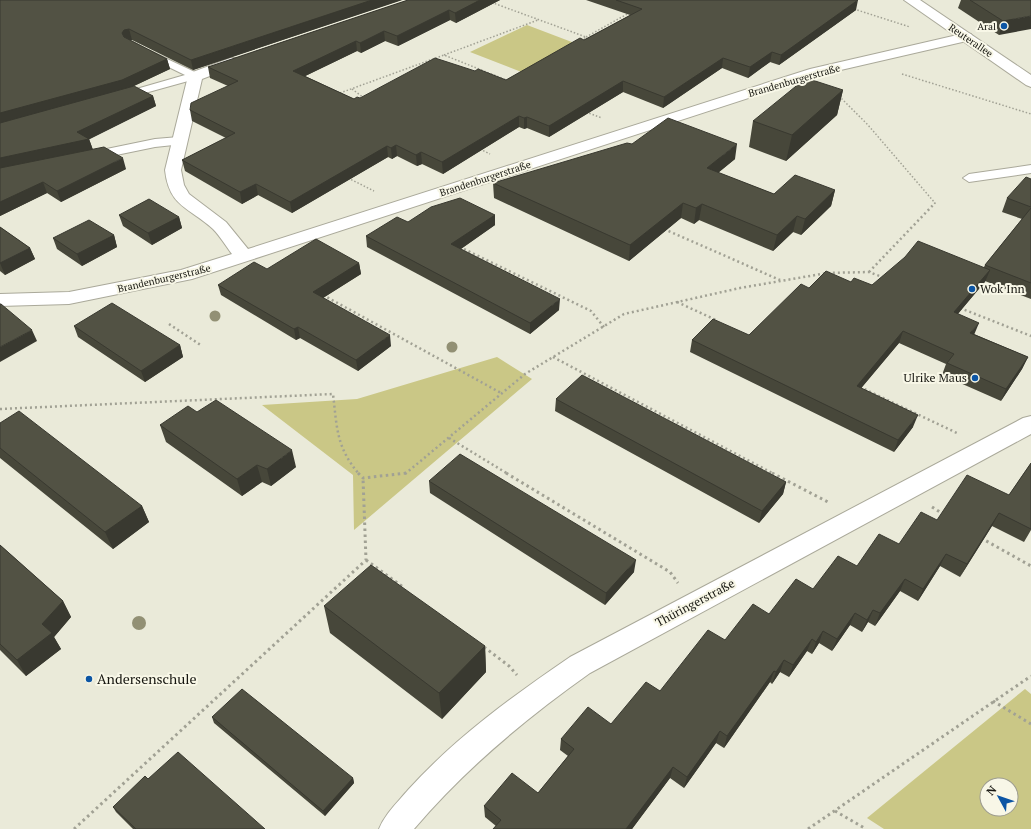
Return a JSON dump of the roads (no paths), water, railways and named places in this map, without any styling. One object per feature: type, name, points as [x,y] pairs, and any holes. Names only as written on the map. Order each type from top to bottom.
[{"type":"street","name":"Reuterallee","points":[[911,0],[1031,82]]},
{"type":"street","name":"Brandenburgerstraße","points":[[0,300],[69,298],[127,288],[185,275],[815,72],[966,37]]},
{"type":"street","points":[[244,256],[220,226],[182,197],[175,185],[173,170],[195,76],[248,57]]},
{"type":"street","name":"Thüringerstraße","points":[[394,829],[432,786],[478,743],[535,696],[580,665],[1031,424]]},
{"type":"lane","points":[[137,48],[195,76]]},
{"type":"lane","points":[[112,99],[195,76]]},
{"type":"lane","points":[[78,159],[155,143],[179,141]]},
{"type":"lane","points":[[969,178],[1031,169]]},
{"type":"place","name":"Aral","points":[[1004,26]]},
{"type":"place","name":"Wok Inn","points":[[972,289]]},
{"type":"place","name":"Ulrike Maus","points":[[975,378]]},
{"type":"place","name":"Andersenschule","points":[[89,679]]}]
